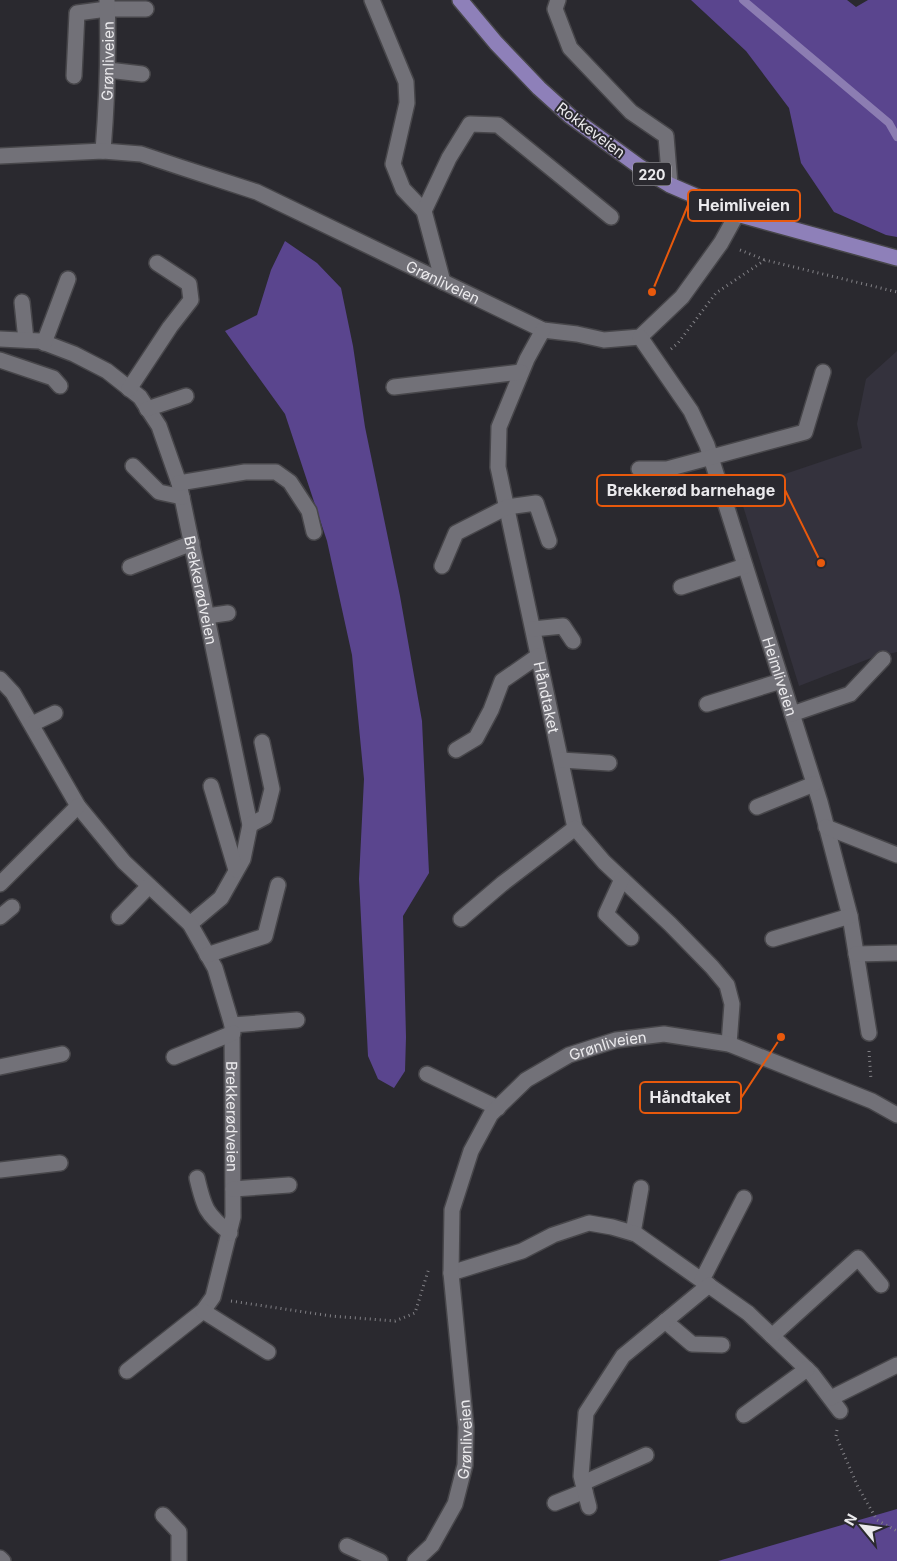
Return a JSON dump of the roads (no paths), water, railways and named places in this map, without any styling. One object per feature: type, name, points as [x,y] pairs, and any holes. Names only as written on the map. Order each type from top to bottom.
[{"type":"main road","name":"Rokkeveien","points":[[460,0],[496,43],[539,88],[570,116],[640,167],[670,185],[737,214],[897,258]]},
{"type":"street","points":[[372,0],[406,82],[407,103],[393,164],[402,190],[424,211],[443,282]]},
{"type":"street","points":[[558,0],[555,9],[570,48],[631,112],[666,136],[670,185]]},
{"type":"street","points":[[74,76],[77,13],[107,4],[146,9]]},
{"type":"street","name":"Grønliveien","points":[[104,151],[108,70],[107,4]]},
{"type":"street","points":[[108,70],[142,74]]},
{"type":"street","points":[[424,211],[450,158],[470,124],[498,125],[611,217]]},
{"type":"street","name":"Grønliveien","points":[[0,156],[104,151],[141,154],[257,192],[543,330],[577,334],[604,340],[640,337]]},
{"type":"street","points":[[640,337],[682,297],[721,243],[737,214]]},
{"type":"street","points":[[129,389],[170,327],[191,300],[189,284],[158,263]]},
{"type":"street","points":[[44,343],[68,279]]},
{"type":"street","points":[[22,302],[26,340]]},
{"type":"street","name":"Håndtaket","points":[[543,330],[521,372],[498,427],[498,467],[575,828],[604,862],[694,949],[727,985],[732,1004],[729,1044]]},
{"type":"street","name":"Heimliveien","points":[[640,337],[690,412],[707,445],[826,826],[850,916],[869,1034]]},
{"type":"street","name":"Brekkerødveien","points":[[0,339],[44,343],[74,354],[107,371],[140,397],[159,426],[181,490],[250,825],[243,859],[221,898],[190,924]]},
{"type":"street","points":[[0,360],[53,378],[60,386]]},
{"type":"street","points":[[394,387],[521,372]]},
{"type":"street","points":[[639,469],[666,470],[805,432],[823,372]]},
{"type":"street","points":[[148,409],[186,396]]},
{"type":"street","points":[[134,466],[159,492],[181,490],[245,472],[276,472],[290,482],[309,511],[314,532]]},
{"type":"street","points":[[442,566],[456,533],[507,506],[536,503],[549,541]]},
{"type":"street","points":[[130,567],[192,543]]},
{"type":"street","points":[[681,587],[745,566]]},
{"type":"street","points":[[207,616],[228,613]]},
{"type":"street","points":[[533,629],[563,626],[573,641]]},
{"type":"street","points":[[456,750],[476,738],[491,710],[502,681],[538,656]]},
{"type":"street","points":[[792,714],[850,694],[883,659]]},
{"type":"street","name":"Brekkerødveien","points":[[0,680],[13,692],[78,806],[124,862],[190,924],[215,968],[232,1029],[233,1217],[212,1297],[202,1311],[127,1372]]},
{"type":"street","points":[[707,704],[781,681]]},
{"type":"street","points":[[32,724],[55,713]]},
{"type":"street","points":[[250,825],[265,817],[272,789],[262,742]]},
{"type":"street","points":[[560,760],[609,763]]},
{"type":"street","points":[[757,807],[814,784]]},
{"type":"street","points":[[211,786],[236,870]]},
{"type":"street","points":[[0,884],[78,806]]},
{"type":"street","points":[[826,826],[897,855]]},
{"type":"street","points":[[461,919],[502,884],[575,828]]},
{"type":"street","points":[[622,879],[606,914],[631,938]]},
{"type":"street","points":[[207,955],[265,936],[278,885]]},
{"type":"street","points":[[119,917],[149,886]]},
{"type":"street","points":[[0,917],[12,907]]},
{"type":"street","points":[[773,939],[850,916]]},
{"type":"street","points":[[856,954],[897,954]]},
{"type":"street","points":[[174,1057],[232,1029],[297,1020]]},
{"type":"street","name":"Grønliveien","points":[[415,1561],[432,1545],[455,1504],[465,1465],[466,1426],[451,1273],[452,1210],[471,1151],[491,1114],[526,1080],[569,1055],[616,1040],[664,1034],[729,1044],[872,1101],[897,1115]]},
{"type":"street","points":[[0,1067],[62,1054]]},
{"type":"street","points":[[427,1074],[498,1108]]},
{"type":"street","points":[[0,1170],[60,1162]]},
{"type":"street","points":[[198,1178],[203,1204],[213,1219],[230,1233]]},
{"type":"street","points":[[233,1188],[289,1184]]},
{"type":"street","points":[[633,1233],[641,1188]]},
{"type":"street","points":[[589,1507],[581,1476],[586,1413],[623,1356],[666,1321],[705,1282],[744,1198]]},
{"type":"street","points":[[451,1273],[522,1251],[553,1235],[589,1223],[612,1227],[633,1233],[748,1313],[807,1369],[835,1405],[897,1365]]},
{"type":"street","points":[[772,1336],[858,1258],[881,1285]]},
{"type":"street","points":[[202,1311],[268,1352]]},
{"type":"street","points":[[666,1321],[692,1344],[722,1345]]},
{"type":"street","points":[[744,1415],[807,1369]]},
{"type":"street","points":[[555,1503],[646,1455]]},
{"type":"street","points":[[163,1515],[179,1532],[179,1561]]},
{"type":"street","points":[[347,1546],[380,1561]]},
{"type":"street","points":[[0,1558],[3,1561]]},
{"type":"waterway","points":[[743,0],[889,123],[897,137]]},
{"type":"place","name":"Heimliveien","points":[[652,292]]},
{"type":"place","name":"Brekkerød barnehage","points":[[821,563]]},
{"type":"place","name":"Håndtaket","points":[[781,1037]]}]
